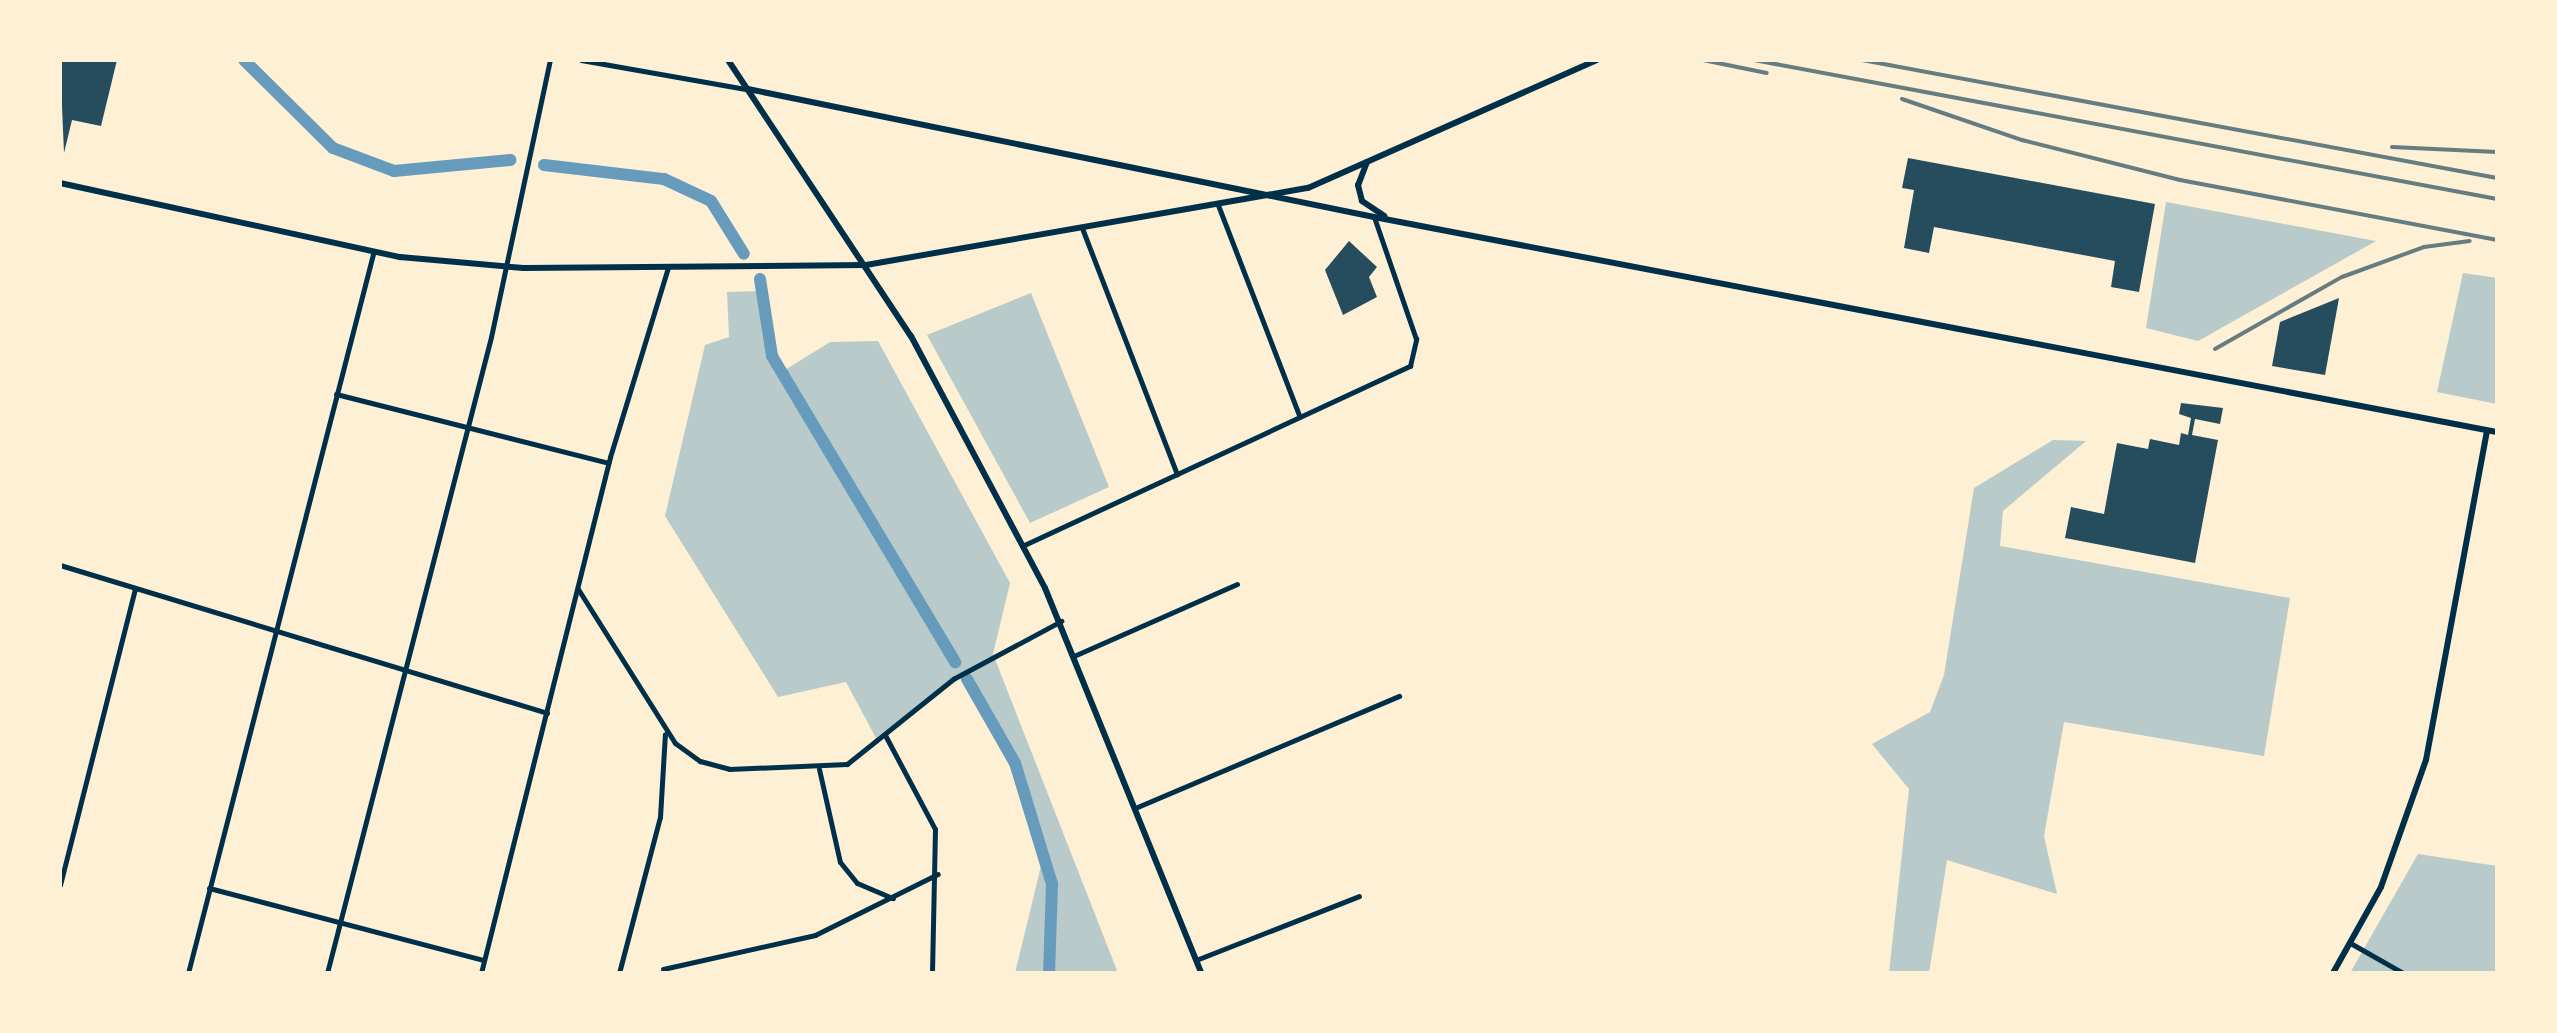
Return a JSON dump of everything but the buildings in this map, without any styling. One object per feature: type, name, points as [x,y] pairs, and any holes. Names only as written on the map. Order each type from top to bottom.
[{"type":"street","points":[[327,973],[507,267],[550,60]]},
{"type":"street","points":[[580,60],[748,89],[1389,220],[2497,432]]},
{"type":"street","points":[[728,60],[928,364],[1076,654],[1202,973]]},
{"type":"street","points":[[60,183],[373,254],[507,267],[866,265],[1276,196],[1367,162],[1597,60]]},
{"type":"street","points":[[1367,162],[1358,185],[1362,200],[1389,220]]},
{"type":"street","points":[[1218,206],[1300,417]]},
{"type":"street","points":[[1022,546],[1402,372],[1414,358],[1416,339],[1374,217]]},
{"type":"street","points":[[1082,228],[1178,474]]},
{"type":"street","points":[[188,973],[373,254]]},
{"type":"street","points":[[480,973],[608,463],[668,267]]},
{"type":"street","points":[[336,394],[608,463]]},
{"type":"street","points":[[2333,973],[2352,944],[2400,843],[2426,760],[2487,430]]},
{"type":"street","points":[[60,565],[547,713]]},
{"type":"street","points":[[1076,654],[1237,584]]},
{"type":"street","points":[[60,885],[136,588]]},
{"type":"street","points":[[578,589],[665,730],[686,752],[714,766],[819,769],[847,764],[954,679],[1061,621]]},
{"type":"street","points":[[1135,808],[1399,696]]},
{"type":"street","points":[[665,730],[660,817],[620,973],[664,971],[778,947],[896,898],[938,874]]},
{"type":"street","points":[[885,735],[930,814],[938,874],[932,973]]},
{"type":"street","points":[[819,769],[840,862],[857,883],[896,898]]},
{"type":"street","points":[[210,888],[484,960]]},
{"type":"street","points":[[1196,960],[1359,896]]},
{"type":"street","points":[[2352,944],[2403,973]]},
{"type":"shaded area","points":[[2166,202],[2376,241],[2198,341],[2146,328]]},
{"type":"shaded area","points":[[2463,273],[2497,278],[2497,404],[2437,392]]},
{"type":"shaded area","points":[[763,291],[777,375],[830,342],[878,341],[1010,583],[993,654],[1118,973],[1015,973],[1042,862],[1011,752],[959,674],[876,738],[846,682],[778,697],[665,516],[705,345],[729,337],[727,292]]},
{"type":"shaded area","points":[[1031,293],[1109,487],[1030,523],[927,335]]},
{"type":"shaded area","points":[[2053,440],[2086,441],[2003,511],[2000,546],[2290,598],[2264,756],[2064,722],[2044,836],[2057,894],[1947,860],[1929,973],[1889,973],[1909,789],[1872,744],[1930,712],[1944,675],[1974,488]]},
{"type":"shaded area","points":[[2418,854],[2497,866],[2497,973],[2350,973]]},
{"type":"waterway","points":[[244,60],[333,148],[394,171],[510,160]]},
{"type":"waterway","points":[[544,165],[664,179],[711,201],[744,254]]},
{"type":"waterway","points":[[760,279],[772,356],[955,662]]},
{"type":"waterway","points":[[967,679],[1015,763],[1052,884],[1049,973]]},
{"type":"railway","points":[[1703,60],[1767,73]]},
{"type":"railway","points":[[1754,60],[2497,199]]},
{"type":"railway","points":[[1862,60],[2497,178]]},
{"type":"railway","points":[[1902,99],[2022,140],[2180,180],[2497,240]]},
{"type":"railway","points":[[2392,147],[2497,152]]},
{"type":"railway","points":[[2215,349],[2342,277],[2424,247],[2470,241]]}]
